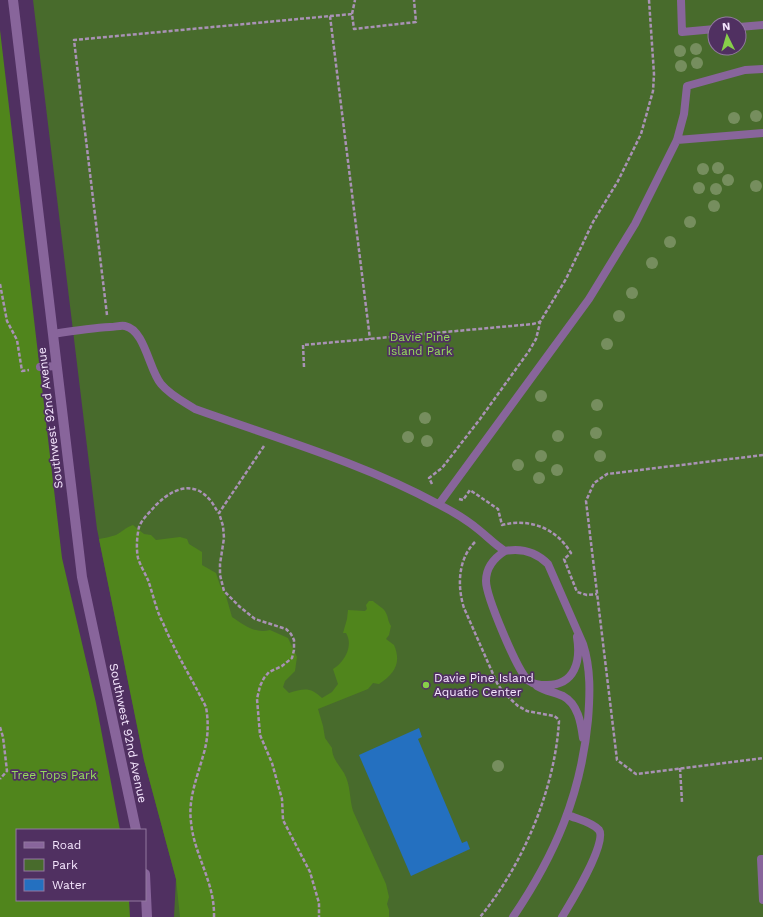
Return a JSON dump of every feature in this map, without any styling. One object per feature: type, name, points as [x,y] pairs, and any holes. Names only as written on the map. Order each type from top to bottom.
[{"type":"street","name":"Southwest 92nd Avenue","points":[[13,0],[82,577],[136,829]]},
{"type":"street","points":[[146,896],[147,917]]},
{"type":"lane","points":[[681,0],[682,32],[707,30]]},
{"type":"lane","points":[[747,26],[763,25]]},
{"type":"lane","points":[[439,504],[589,298],[635,224],[677,140],[684,114],[687,86],[746,70],[763,69]]},
{"type":"lane","points":[[677,140],[763,133]]},
{"type":"lane","points":[[53,334],[96,327],[126,326],[136,332],[144,347],[150,366],[160,384],[178,399],[195,409],[380,476],[410,489],[469,522],[480,530],[490,541],[505,551]]},
{"type":"lane","points":[[40,367],[56,366]]},
{"type":"lane","points":[[513,917],[536,882],[568,815],[580,776],[585,748],[589,707],[589,672],[585,650],[548,564],[542,558],[527,551],[505,551],[495,558],[490,564],[487,572],[486,581],[490,601],[523,676],[543,690],[564,697],[573,704],[580,719],[585,748]]},
{"type":"lane","points":[[535,684],[550,685],[559,683],[572,675],[578,660],[578,642],[576,631]]},
{"type":"lane","points":[[562,917],[577,893],[601,839],[598,829],[593,825],[568,815]]},
{"type":"lane","points":[[763,859],[761,859],[763,900]]},
{"type":"path","points":[[355,0],[352,14],[354,29],[416,22],[414,0]]},
{"type":"path","points":[[432,484],[429,478],[442,468],[530,351],[536,339],[540,322],[566,279],[590,229],[618,182],[641,134],[654,91],[649,0]]},
{"type":"path","points":[[108,327],[74,40],[352,14]]},
{"type":"path","points":[[330,16],[370,339]]},
{"type":"path","points":[[0,284],[7,322],[17,340],[22,371],[40,367]]},
{"type":"path","points":[[304,367],[304,345],[533,324],[540,322]]},
{"type":"path","points":[[219,513],[271,436]]},
{"type":"path","points":[[763,455],[607,474],[594,483],[586,501],[617,760],[636,774],[763,758]]},
{"type":"path","points":[[214,917],[212,890],[197,849],[190,822],[192,794],[204,755],[207,736],[208,721],[206,707],[162,623],[147,578],[138,558],[137,539],[140,526],[148,513],[165,496],[177,489],[187,488],[206,495],[214,503],[224,526],[224,538],[220,564],[220,575],[224,591],[255,619],[286,629],[294,640],[292,658],[282,666],[270,672],[264,678],[260,686],[257,699],[260,735],[272,763],[282,799],[284,820],[310,872],[318,903],[319,917]]},
{"type":"path","points":[[458,499],[463,500],[470,490],[498,509],[502,525],[515,523],[530,524],[547,529],[562,541],[571,553],[564,559],[577,592],[587,595],[597,594]]},
{"type":"path","points":[[477,540],[467,552],[463,563],[460,574],[461,598],[497,683],[506,695],[518,706],[527,711],[554,716],[559,721],[550,778],[535,822],[523,850],[510,874],[480,917]]},
{"type":"path","points":[[0,727],[3,737],[7,771],[0,779]]},
{"type":"path","points":[[680,768],[682,802]]},
{"type":"green space","name":"Davie Pine Island Park","points":[[33,0],[763,0],[763,917],[174,917],[176,879],[144,760],[97,529]]},
{"type":"green space","name":"Tree Tops Park","points":[[0,30],[62,558],[96,703],[120,829],[16,829],[16,901],[129,901],[130,917],[0,917]]},
{"type":"green space","points":[[133,525],[144,534],[151,535],[156,540],[180,537],[187,539],[189,544],[202,552],[202,565],[216,573],[226,596],[232,617],[245,626],[255,630],[270,630],[288,638],[297,657],[295,671],[285,681],[283,687],[289,693],[303,689],[311,690],[322,698],[332,692],[338,684],[333,669],[341,663],[347,654],[348,649],[348,638],[346,633],[343,633],[348,610],[365,611],[367,609],[366,605],[369,601],[373,601],[385,611],[391,626],[389,635],[386,639],[394,645],[396,651],[397,663],[395,668],[389,676],[379,684],[373,683],[368,689],[318,709],[325,738],[332,748],[334,758],[346,778],[353,811],[386,884],[389,897],[387,904],[389,917],[180,917],[176,879],[144,760],[99,539],[116,535]]},
{"type":"water","points":[[419,728],[422,737],[418,739],[462,843],[467,841],[470,849],[411,876],[359,755]]},
{"type":"place","name":"Davie Pine Island Aquatic Center","points":[[426,685]]}]
